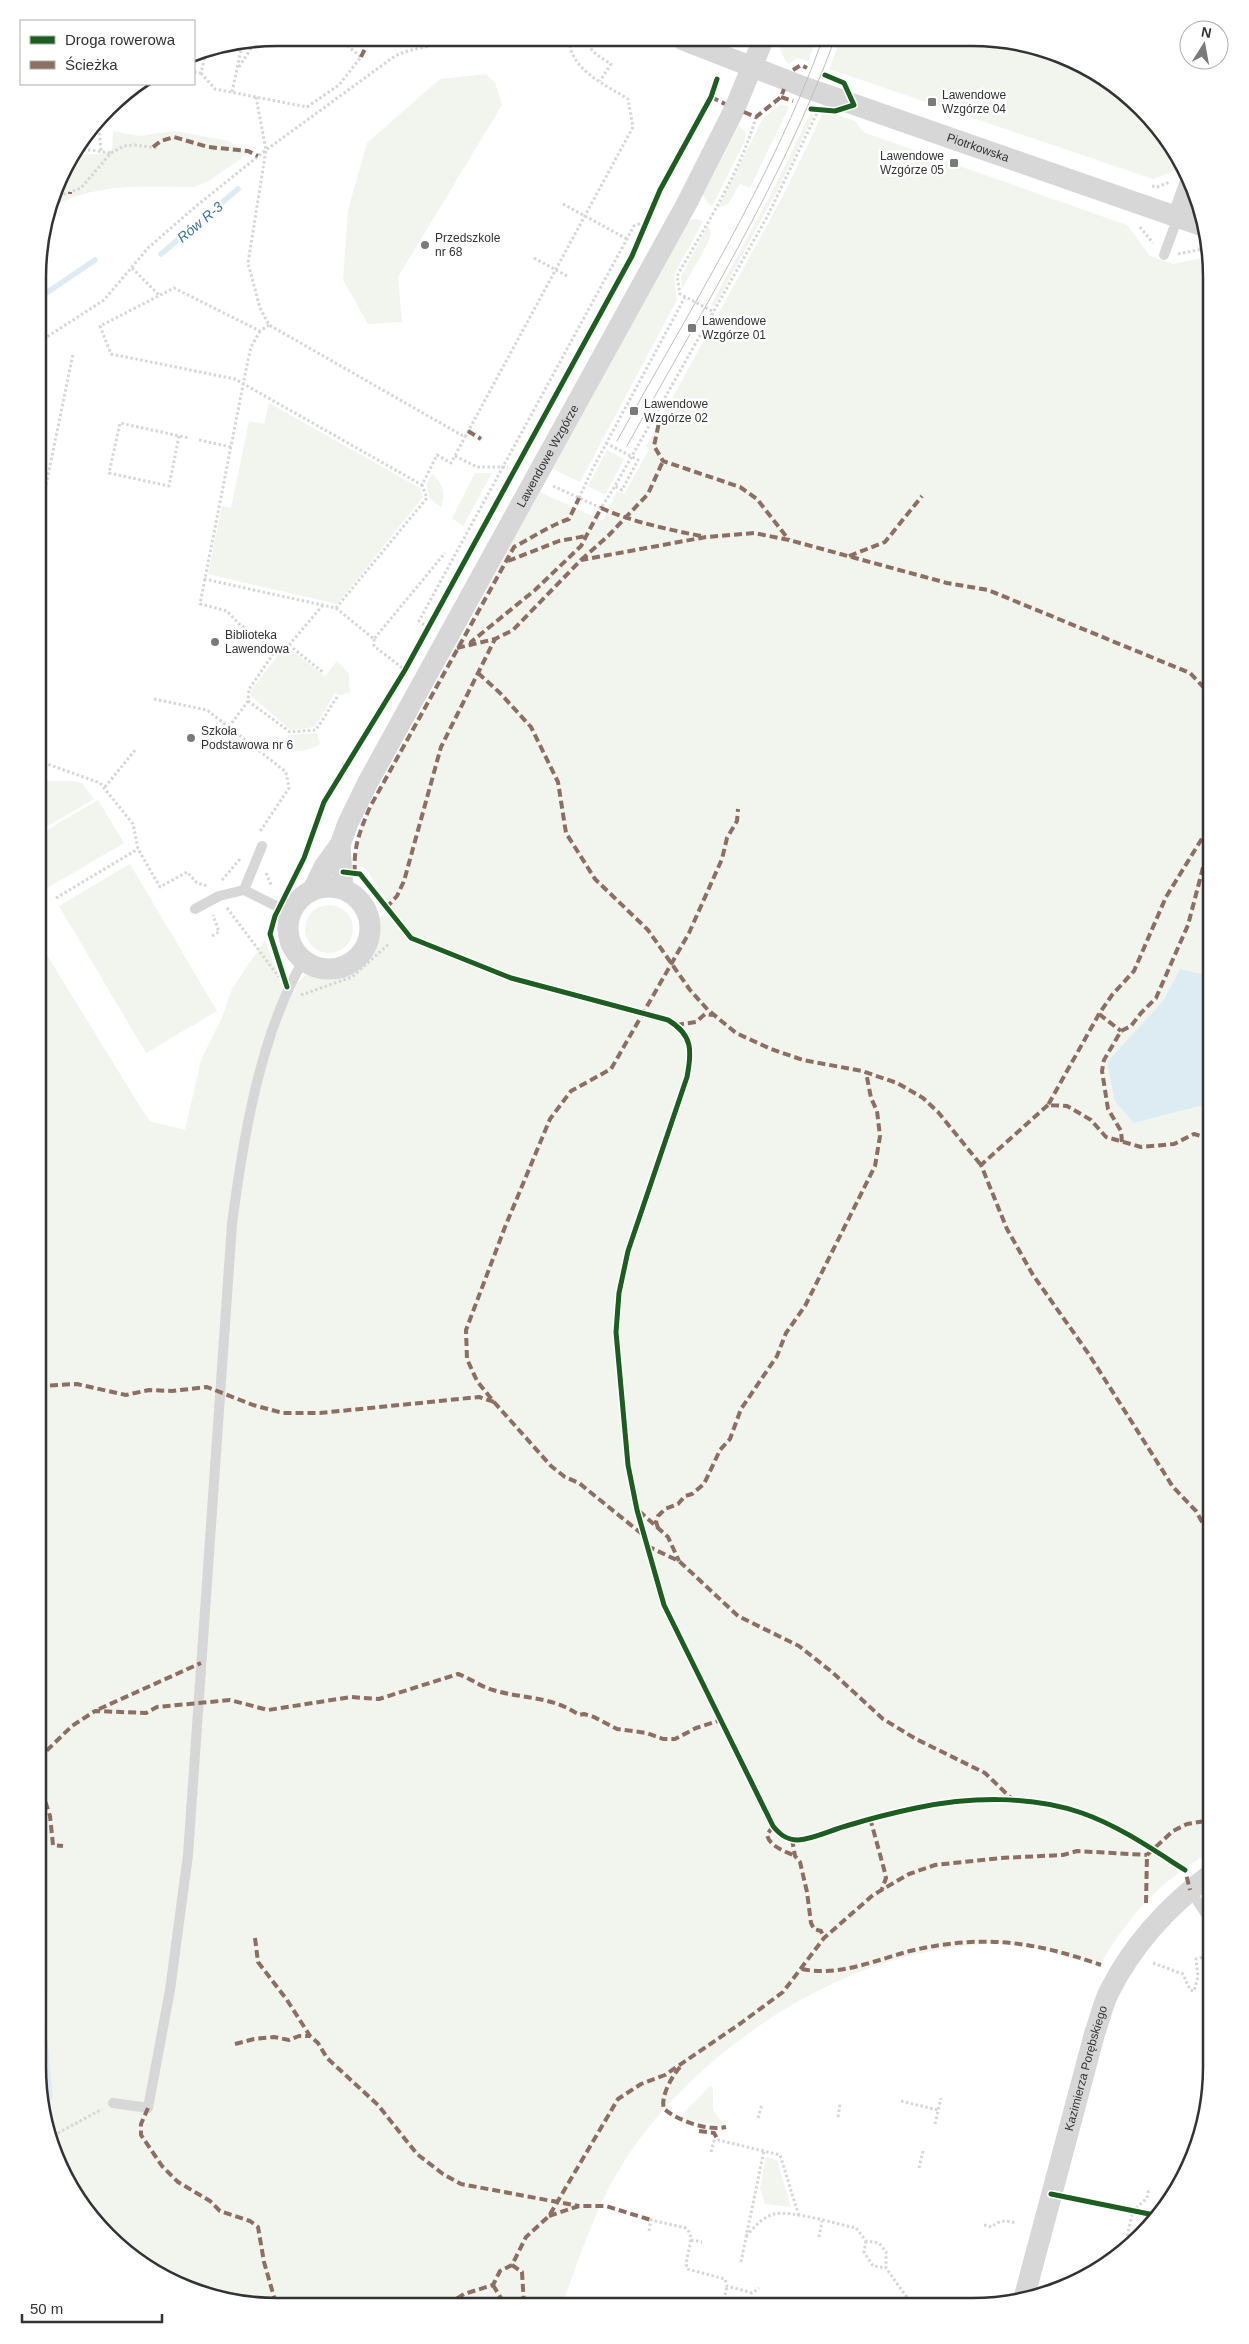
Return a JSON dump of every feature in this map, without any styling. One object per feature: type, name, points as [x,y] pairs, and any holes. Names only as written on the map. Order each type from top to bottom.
[{"type":"street","points":[[698,46],[753,68]]},
{"type":"street","name":"Lawendowe Wzgórze","points":[[285,905],[313,890],[324,867],[340,845],[348,823],[368,782],[687,203],[726,127],[761,46]]},
{"type":"street","name":"Piotrkowska","points":[[753,68],[1196,224]]},
{"type":"street","points":[[1178,217],[1183,184]]},
{"type":"street","name":"Lawendowe Wzgórze","points":[[340,845],[343,889]]},
{"type":"street","points":[[285,905],[288,939],[294,951],[303,961],[315,968],[328,970],[342,968],[354,961],[363,951],[369,939],[370,924],[366,909],[356,897],[343,889],[328,887],[313,890]]},
{"type":"street","name":"Kazimierza Porębskiego","points":[[1026,2291],[1095,2032],[1109,1993],[1133,1952],[1154,1924],[1203,1880]]},
{"type":"lane","points":[[1161,251],[1178,217]]},
{"type":"lane","points":[[244,890],[258,843]]},
{"type":"lane","points":[[196,909],[219,896],[244,890],[285,905]]},
{"type":"lane","points":[[113,2103],[148,2108],[172,1982],[188,1855],[232,1224],[250,1115],[287,987],[303,961]]},
{"type":"lane","points":[[1190,1890],[1203,1910]]},
{"type":"path","points":[[195,72],[201,74],[215,89],[307,107],[339,85],[362,56],[349,46]]},
{"type":"path","points":[[46,337],[104,300],[148,248],[188,212],[266,150],[395,56],[405,50],[427,46]]},
{"type":"path","points":[[422,484],[437,455],[451,463],[633,127],[628,99],[600,81],[575,61],[569,46]]},
{"type":"path","points":[[588,46],[593,52],[611,64],[600,81]]},
{"type":"path","points":[[237,69],[251,48]]},
{"type":"path","points":[[232,92],[241,49]]},
{"type":"path","points":[[201,74],[205,58]]},
{"type":"path","points":[[256,97],[266,150],[248,263],[260,308],[269,325],[465,437]]},
{"type":"path","points":[[553,485],[601,508],[712,311],[716,310],[767,217],[819,109]]},
{"type":"path","points":[[712,311],[680,294],[677,276],[732,176],[750,137],[756,117]]},
{"type":"path","points":[[100,130],[101,152]]},
{"type":"path","points":[[84,150],[111,153],[130,146],[157,148]]},
{"type":"path","points":[[62,195],[82,188],[111,153]]},
{"type":"path","points":[[1151,185],[1157,186],[1182,182]]},
{"type":"path","points":[[563,204],[627,239]]},
{"type":"path","points":[[428,628],[418,621],[634,226],[647,221]]},
{"type":"path","points":[[1136,225],[1143,228],[1161,251]]},
{"type":"path","points":[[1177,255],[1201,249]]},
{"type":"path","points":[[534,258],[569,278]]},
{"type":"path","points":[[132,268],[159,295]]},
{"type":"path","points":[[260,331],[174,288],[100,326],[111,354],[235,379],[422,484],[427,498],[336,608]]},
{"type":"path","points":[[579,498],[606,443],[686,297]]},
{"type":"path","points":[[269,325],[260,331],[252,347],[200,604],[227,611],[239,624],[276,650]]},
{"type":"path","points":[[46,486],[73,354]]},
{"type":"path","points":[[179,436],[169,486],[109,473],[120,423],[189,438]]},
{"type":"path","points":[[199,440],[231,447]]},
{"type":"path","points":[[606,443],[638,460],[622,490],[615,486]]},
{"type":"path","points":[[455,456],[477,467],[508,467]]},
{"type":"path","points":[[405,670],[374,646],[374,639],[445,553]]},
{"type":"path","points":[[204,579],[336,608],[374,639]]},
{"type":"path","points":[[229,727],[248,701],[249,688],[276,650],[288,645],[323,605]]},
{"type":"path","points":[[288,645],[324,673]]},
{"type":"path","points":[[248,701],[290,732],[316,730],[337,697]]},
{"type":"path","points":[[154,699],[207,710],[286,772],[289,788],[258,843]]},
{"type":"path","points":[[105,788],[136,750]]},
{"type":"path","points":[[46,764],[100,783],[105,788],[133,824],[138,849],[160,887],[187,872],[197,883],[215,886]]},
{"type":"path","points":[[56,898],[138,849]]},
{"type":"path","points":[[219,882],[244,853]]},
{"type":"path","points":[[267,873],[267,880],[285,905]]},
{"type":"path","points":[[225,906],[296,996],[352,977],[393,944]]},
{"type":"path","points":[[212,936],[219,932],[213,919],[216,910]]},
{"type":"path","points":[[369,939],[393,944]]},
{"type":"path","points":[[282,969],[287,987]]},
{"type":"path","points":[[1154,1963],[1183,1974],[1190,1990],[1194,1992],[1198,1977],[1196,1960],[1203,1957]]},
{"type":"path","points":[[935,2124],[941,2098]]},
{"type":"path","points":[[901,2101],[938,2110]]},
{"type":"path","points":[[57,2134],[113,2103]]},
{"type":"path","points":[[758,2118],[762,2104]]},
{"type":"path","points":[[838,2117],[840,2104]]},
{"type":"path","points":[[711,2152],[714,2141],[718,2140],[780,2155],[799,2216]]},
{"type":"path","points":[[741,2262],[764,2150]]},
{"type":"path","points":[[919,2168],[923,2151]]},
{"type":"path","points":[[1127,2237],[1133,2211],[1147,2198],[1149,2188]]},
{"type":"path","points":[[746,2236],[764,2219],[774,2214],[799,2216],[856,2228],[866,2241],[879,2243],[886,2252],[886,2268],[907,2298]]},
{"type":"path","points":[[649,2231],[651,2220],[689,2230],[690,2240],[686,2263],[687,2268],[725,2279],[727,2286],[724,2298]]},
{"type":"path","points":[[819,2237],[822,2221]]},
{"type":"path","points":[[984,2225],[992,2228],[998,2222],[1018,2223]]},
{"type":"path","points":[[690,2240],[702,2242]]},
{"type":"path","points":[[866,2241],[864,2252],[873,2266],[886,2268]]},
{"type":"path","points":[[727,2286],[752,2293],[759,2288]]},
{"type":"shaded area","points":[[780,46],[814,46],[808,61],[797,58],[788,64],[781,53]]},
{"type":"shaded area","points":[[838,46],[971,46],[1002,48],[1031,54],[1074,70],[1112,94],[1145,125],[1164,149],[1177,170],[1153,179],[829,69]]},
{"type":"shaded area","points":[[486,74],[495,83],[502,105],[398,277],[402,322],[368,324],[343,280],[348,210],[367,143],[440,79]]},
{"type":"shaded area","points":[[781,104],[789,107],[750,188],[740,184],[728,204],[718,208],[763,118]]},
{"type":"shaded area","points":[[810,114],[814,115],[779,187],[715,306],[711,305],[773,190]]},
{"type":"shaded area","points":[[835,114],[855,121],[863,132],[1127,225],[1150,256],[1173,264],[1202,258],[1203,974],[1180,969],[1163,1001],[1107,1062],[1134,1123],[1203,1105],[1203,1856],[1160,1888],[1147,1901],[1134,1915],[1099,1966],[1044,1950],[1011,1944],[984,1944],[939,1950],[893,1960],[848,1977],[803,1999],[760,2025],[720,2055],[683,2089],[651,2125],[623,2163],[596,2215],[565,2298],[278,2298],[247,2296],[218,2290],[175,2274],[149,2259],[125,2240],[104,2219],[85,2195],[70,2169],[54,2126],[48,2099],[46,1917],[46,953],[150,1121],[185,1130],[201,1060],[223,1015],[232,989],[265,940],[281,983],[295,986],[305,975],[336,977],[354,971],[361,965],[373,947],[377,922],[392,907],[365,868],[353,866],[363,822],[379,787],[540,492],[603,521],[617,491],[624,494],[649,450],[646,446],[784,194],[822,115]]},
{"type":"shaded area","points":[[739,125],[745,132],[745,141],[712,206],[703,195]]},
{"type":"shaded area","points":[[113,131],[139,136],[174,131],[229,141],[248,154],[208,181],[195,187],[139,187],[103,190],[85,194],[59,204],[70,175],[81,155],[99,154],[112,150]]},
{"type":"shaded area","points":[[689,220],[703,221],[674,275],[677,300],[580,482],[553,469]]},
{"type":"shaded area","points":[[708,226],[711,233],[709,241],[682,289],[681,276]]},
{"type":"shaded area","points":[[269,403],[420,488],[423,497],[337,604],[208,574],[222,506],[231,508],[249,421],[264,424]]},
{"type":"shaded area","points":[[607,450],[624,459],[605,495],[588,486]]},
{"type":"shaded area","points":[[475,473],[492,473],[463,526],[452,518]]},
{"type":"shaded area","points":[[432,474],[441,485],[443,498],[441,507],[430,499],[426,484]]},
{"type":"shaded area","points":[[289,648],[325,676],[337,661],[349,674],[350,693],[340,695],[335,693],[315,727],[291,730],[251,696],[251,690],[282,650]]},
{"type":"shaded area","points":[[317,733],[320,744],[310,749],[296,751],[280,746],[289,735]]},
{"type":"shaded area","points":[[46,781],[82,783],[94,799],[46,827]]},
{"type":"shaded area","points":[[98,800],[124,843],[47,888],[46,831]]},
{"type":"shaded area","points":[[130,864],[217,1011],[146,1053],[59,906]]},
{"type":"shaded area","points":[[324,905],[334,905],[343,909],[349,915],[352,920],[352,938],[343,949],[334,953],[324,953],[315,949],[309,943],[305,934],[305,924],[309,915],[315,909]]},
{"type":"shaded area","points":[[1180,969],[1203,974],[1203,1105],[1134,1123],[1115,1101],[1107,1062],[1163,1001]]},
{"type":"shaded area","points":[[710,2086],[713,2088],[713,2110],[722,2122],[721,2126],[679,2118]]},
{"type":"shaded area","points":[[766,2157],[777,2160],[791,2207],[765,2204],[760,2188]]},
{"type":"waterway","name":"Rów R-3","points":[[161,254],[238,189]]},
{"type":"waterway","name":"Rów R-3","points":[[46,293],[95,260]]},
{"type":"waterway","points":[[46,2054],[50,2097]]},
{"type":"tram line","points":[[617,441],[754,195],[802,93],[820,46]]},
{"type":"tram line","points":[[627,446],[711,297],[765,196],[790,145],[832,46]]},
{"type":"marked path","points":[[361,57],[366,46]]},
{"type":"marked path","points":[[793,70],[801,65],[807,68]]},
{"type":"marked path","points":[[744,112],[756,117],[781,97],[784,89]]},
{"type":"marked path","points":[[711,97],[725,104]]},
{"type":"marked path","points":[[781,97],[793,101]]},
{"type":"marked path","points":[[153,147],[161,141],[174,137],[208,147],[248,151],[258,156]]},
{"type":"marked path","points":[[656,415],[660,418],[654,446],[663,461],[740,487],[757,499],[789,540]]},
{"type":"marked path","points":[[468,431],[481,439]]},
{"type":"marked path","points":[[581,560],[608,536],[648,494],[663,461]]},
{"type":"marked path","points":[[849,556],[885,542],[922,496]]},
{"type":"marked path","points":[[355,873],[356,847],[370,807],[514,547],[548,528],[569,519],[579,498]]},
{"type":"marked path","points":[[471,645],[471,642],[535,590],[581,546],[601,508],[637,521],[701,536]]},
{"type":"marked path","points":[[457,648],[495,639],[513,630],[581,560],[706,537],[754,533],[789,540],[947,583],[988,590],[1190,673],[1203,687]]},
{"type":"marked path","points":[[508,561],[559,541],[586,536]]},
{"type":"marked path","points":[[386,908],[397,896],[404,881],[441,747],[495,639]]},
{"type":"marked path","points":[[478,673],[500,693],[531,727],[558,782],[566,833],[595,879],[648,930],[690,990],[708,1010],[736,1033],[771,1049],[803,1060],[862,1071],[897,1083],[923,1098],[938,1112],[981,1165]]},
{"type":"marked path","points":[[642,1534],[579,1483],[565,1477],[551,1466],[494,1402],[477,1381],[467,1359],[466,1330],[505,1227],[550,1119],[571,1091],[611,1069],[689,933],[722,859],[727,838],[737,821],[738,809]]},
{"type":"marked path","points":[[1203,837],[1166,897],[1134,971],[1112,995],[1099,1014],[1048,1105],[1067,1106],[1091,1120],[1106,1137],[1141,1147],[1174,1144],[1194,1134],[1203,1137]]},
{"type":"marked path","points":[[1122,1142],[1121,1131],[1108,1109],[1102,1071],[1104,1060],[1121,1031],[1131,1026],[1156,998],[1188,925],[1203,868]]},
{"type":"marked path","points":[[676,1025],[696,1022],[705,1014],[713,1015]]},
{"type":"marked path","points":[[1099,1014],[1121,1031]]},
{"type":"marked path","points":[[658,1528],[656,1522],[658,1516],[665,1509],[678,1504],[685,1496],[692,1494],[704,1484],[720,1450],[730,1439],[741,1409],[777,1356],[786,1333],[805,1306],[875,1166],[880,1136],[877,1111],[871,1098],[866,1072]]},
{"type":"marked path","points":[[1048,1105],[981,1165],[1007,1229],[1033,1275],[1088,1353],[1173,1487],[1196,1511],[1203,1524]]},
{"type":"marked path","points":[[46,1386],[77,1384],[126,1395],[149,1390],[172,1391],[207,1387],[253,1405],[283,1413],[320,1413],[479,1397],[494,1402]]},
{"type":"marked path","points":[[639,1511],[668,1537],[679,1561]]},
{"type":"marked path","points":[[647,1546],[679,1561],[738,1616],[799,1646],[832,1672],[883,1719],[916,1739],[985,1773],[1013,1800]]},
{"type":"marked path","points":[[99,1709],[201,1663]]},
{"type":"marked path","points":[[46,1751],[72,1726],[95,1711],[146,1713],[157,1707],[230,1700],[268,1710],[351,1697],[379,1699],[458,1674],[489,1689],[548,1701],[579,1715],[584,1714],[594,1717],[617,1729],[647,1733],[663,1739],[675,1739],[696,1728],[721,1720]]},
{"type":"marked path","points":[[46,1804],[50,1816],[53,1845],[63,1846]]},
{"type":"marked path","points":[[870,1818],[886,1878],[882,1889]]},
{"type":"marked path","points":[[1146,1903],[1147,1855],[1173,1831],[1187,1824],[1203,1821]]},
{"type":"marked path","points":[[773,1826],[767,1835],[771,1843],[795,1856]]},
{"type":"marked path","points":[[792,1839],[795,1856],[800,1862],[807,1892],[811,1923],[814,1929],[821,1931],[824,1938]]},
{"type":"marked path","points":[[458,2298],[464,2294],[493,2285],[500,2271],[512,2265],[526,2237],[549,2216],[618,2099],[641,2084],[665,2075],[783,1992],[824,1938],[873,1895],[909,1874],[935,1865],[1001,1858],[1063,1855],[1077,1851],[1147,1855]]},
{"type":"marked path","points":[[1181,1867],[1185,1870],[1190,1890]]},
{"type":"marked path","points":[[255,1938],[258,1962],[287,2000],[310,2036],[318,2043],[327,2058],[378,2105],[417,2154],[443,2174],[461,2184],[579,2206]]},
{"type":"marked path","points":[[802,1969],[816,1971],[843,1969],[936,1946],[984,1942],[1007,1943],[1053,1950],[1101,1965]]},
{"type":"marked path","points":[[235,2044],[254,2039],[274,2037],[289,2040],[299,2036],[310,2036]]},
{"type":"marked path","points":[[680,2067],[670,2081],[665,2093],[664,2109],[694,2124],[710,2128],[726,2127]]},
{"type":"marked path","points":[[148,2108],[141,2124],[141,2135],[162,2166],[178,2182],[210,2201],[220,2211],[250,2221],[258,2227],[264,2262],[274,2298]]},
{"type":"marked path","points":[[699,2131],[714,2133],[718,2140]]},
{"type":"marked path","points":[[549,2216],[579,2206],[606,2206],[651,2220]]},
{"type":"marked path","points":[[512,2265],[522,2272],[524,2298]]},
{"type":"marked path","points":[[493,2285],[501,2298]]},
{"type":"cycle path","points":[[811,109],[835,111],[854,105],[844,83],[825,75]]},
{"type":"cycle path","points":[[287,987],[270,934],[275,916],[304,858],[324,802],[405,670],[632,256],[660,190],[711,97],[717,79]]},
{"type":"cycle path","points":[[343,872],[360,874],[411,938],[511,978],[668,1020],[682,1032],[689,1044],[690,1059],[687,1077],[628,1251],[619,1293],[616,1332],[628,1465],[637,1510],[664,1605],[773,1826],[787,1838],[798,1840],[881,1816],[936,1804],[978,1800],[1042,1803],[1082,1813],[1109,1824],[1185,1870]]},
{"type":"cycle path","points":[[1051,2194],[1149,2214]]},
{"type":"place","name":"Lawendowe Wzgórze 04","points":[[932,102]]},
{"type":"place","name":"Lawendowe Wzgórze 05","points":[[954,163]]},
{"type":"place","name":"Przedszkole nr 68","points":[[425,245]]},
{"type":"place","name":"Lawendowe Wzgórze 01","points":[[692,328]]},
{"type":"place","name":"Lawendowe Wzgórze 02","points":[[634,411]]},
{"type":"place","name":"Biblioteka Lawendowa","points":[[215,642]]},
{"type":"place","name":"Szkoła Podstawowa nr 6","points":[[191,738]]}]
